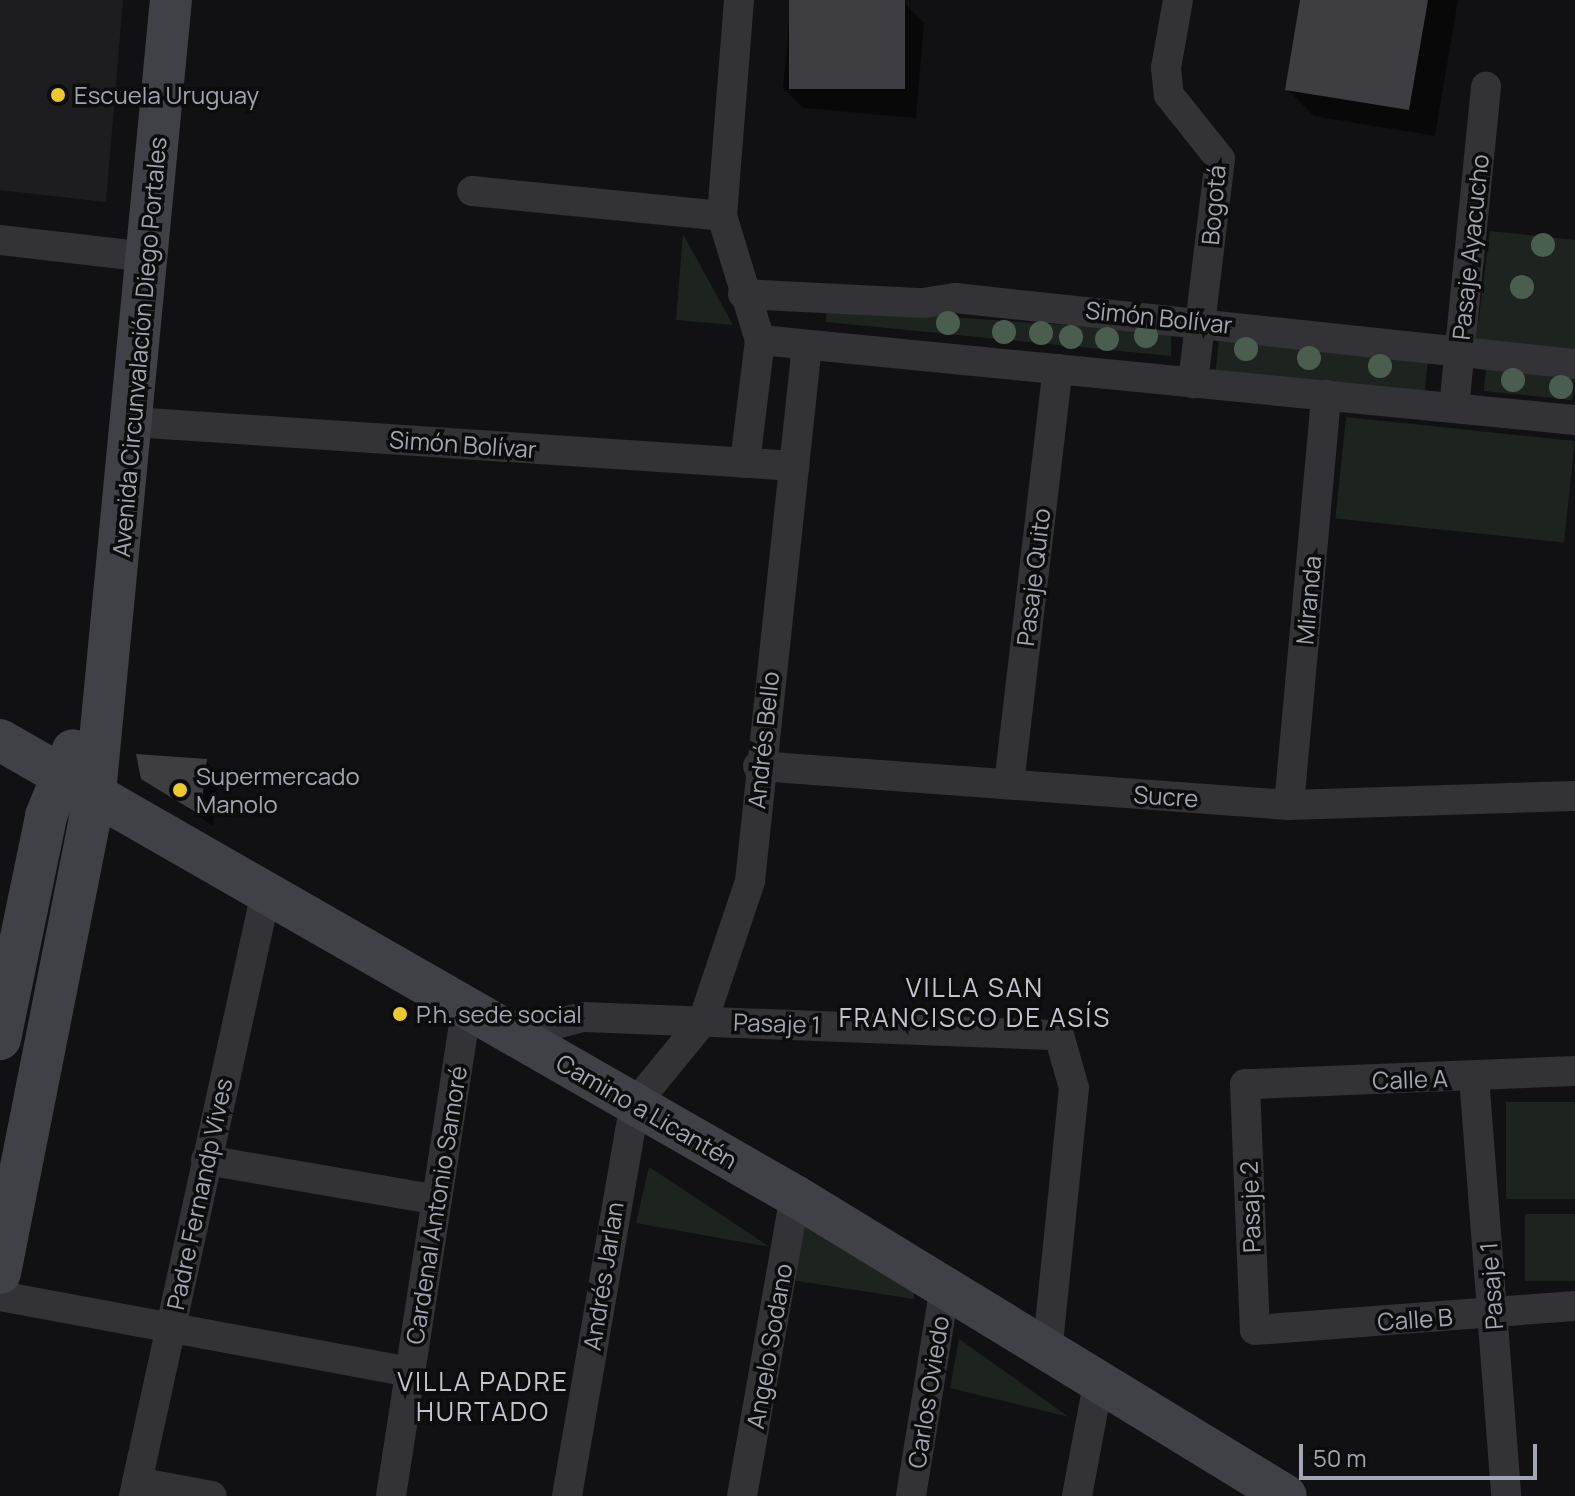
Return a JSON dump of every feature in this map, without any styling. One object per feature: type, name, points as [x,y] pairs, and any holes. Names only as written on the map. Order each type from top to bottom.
[{"type":"street","name":"Avenida Circunvalación Diego Portales","points":[[0,1273],[95,793],[107,695],[171,0]]},
{"type":"street","points":[[739,0],[722,216],[743,294],[760,340],[745,463]]},
{"type":"street","name":"Bogotá","points":[[1178,0],[1166,68],[1169,95],[1209,137],[1220,159],[1193,383]]},
{"type":"street","name":"Pasaje Ayacucho","points":[[1454,408],[1486,87]]},
{"type":"street","points":[[472,191],[722,216]]},
{"type":"street","points":[[0,240],[147,257]]},
{"type":"street","name":"Simón Bolívar","points":[[743,294],[923,303],[955,298],[1201,321],[1575,364]]},
{"type":"street","points":[[760,340],[1575,420]]},
{"type":"street","name":"Andrés Bello","points":[[635,1104],[703,1021],[750,881],[758,766],[807,345]]},
{"type":"street","name":"Pasaje Quito","points":[[1009,784],[1058,369]]},
{"type":"street","name":"Miranda","points":[[1289,805],[1326,395]]},
{"type":"street","name":"Simón Bolívar","points":[[132,422],[795,466]]},
{"type":"street","name":"Avenida Circunvalación Diego Portales","points":[[0,1039],[7,966],[52,770],[107,695]]},
{"type":"street","name":"Camino a Licantén","points":[[0,740],[795,1196],[1047,1353],[1286,1496]]},
{"type":"street","points":[[0,764],[52,770]]},
{"type":"street","name":"Sucre","points":[[758,766],[1289,805],[1575,796]]},
{"type":"street","name":"Padre Fernandp Vives","points":[[135,1489],[266,892]]},
{"type":"street","name":"Cardenal Antonio Samoré","points":[[391,1496],[466,1009]]},
{"type":"street","name":"Pasaje 1","points":[[513,1035],[583,1017],[1059,1035],[1074,1088],[1047,1353]]},
{"type":"street","name":"Calle A","points":[[1245,1084],[1575,1071]]},
{"type":"street","name":"Pasaje 1","points":[[1474,1077],[1506,1496]]},
{"type":"street","name":"Pasaje 2","points":[[1245,1084],[1255,1330]]},
{"type":"street","name":"Andrés Jarlan","points":[[567,1496],[635,1104]]},
{"type":"street","points":[[206,1160],[437,1200]]},
{"type":"street","name":"Angelo Sodano","points":[[742,1496],[795,1196]]},
{"type":"street","name":"Carlos Oviedo","points":[[911,1496],[945,1287]]},
{"type":"street","points":[[0,1296],[171,1325],[410,1372]]},
{"type":"street","name":"Calle B","points":[[1255,1330],[1575,1306]]},
{"type":"street","points":[[1077,1496],[1098,1384]]},
{"type":"street","points":[[135,1489],[212,1496]]},
{"type":"shaded area","name":"Escuela Uruguay","points":[[0,0],[123,0],[106,202],[0,190]]},
{"type":"shaded area","points":[[1490,231],[1575,240],[1575,350],[1476,339]]},
{"type":"shaded area","points":[[683,234],[733,325],[676,320]]},
{"type":"shaded area","points":[[827,308],[1163,332],[1171,335],[1171,356],[826,322]]},
{"type":"shaded area","points":[[1219,339],[1428,361],[1424,394],[1216,372]]},
{"type":"shaded area","points":[[1486,369],[1575,378],[1572,400],[1484,391]]},
{"type":"shaded area","points":[[1346,417],[1575,441],[1564,542],[1335,518]]},
{"type":"shaded area","points":[[1506,1102],[1575,1102],[1575,1199],[1506,1199]]},
{"type":"shaded area","points":[[649,1167],[770,1247],[636,1223]]},
{"type":"shaded area","points":[[785,1214],[914,1288],[914,1299],[778,1278]]},
{"type":"shaded area","points":[[1525,1214],[1575,1214],[1575,1281],[1525,1281]]},
{"type":"shaded area","points":[[959,1339],[1069,1417],[950,1388]]},
{"type":"building","points":[[789,0],[905,0],[905,89],[789,89]]},
{"type":"building","points":[[1300,0],[1428,0],[1409,110],[1285,90]]},
{"type":"building","name":"Supermercado Manolo","points":[[136,754],[207,759],[200,815],[141,779]]},
{"type":"place","name":"Escuela Uruguay","points":[[58,95]]},
{"type":"place","name":"Supermercado Manolo","points":[[180,790]]},
{"type":"place","name":"P.h. sede social","points":[[400,1014]]},
{"type":"district","name":"VILLA SAN FRANCISCO DE ASÍS","points":[[975,1003]]},
{"type":"district","name":"VILLA PADRE HURTADO","points":[[483,1397]]}]
